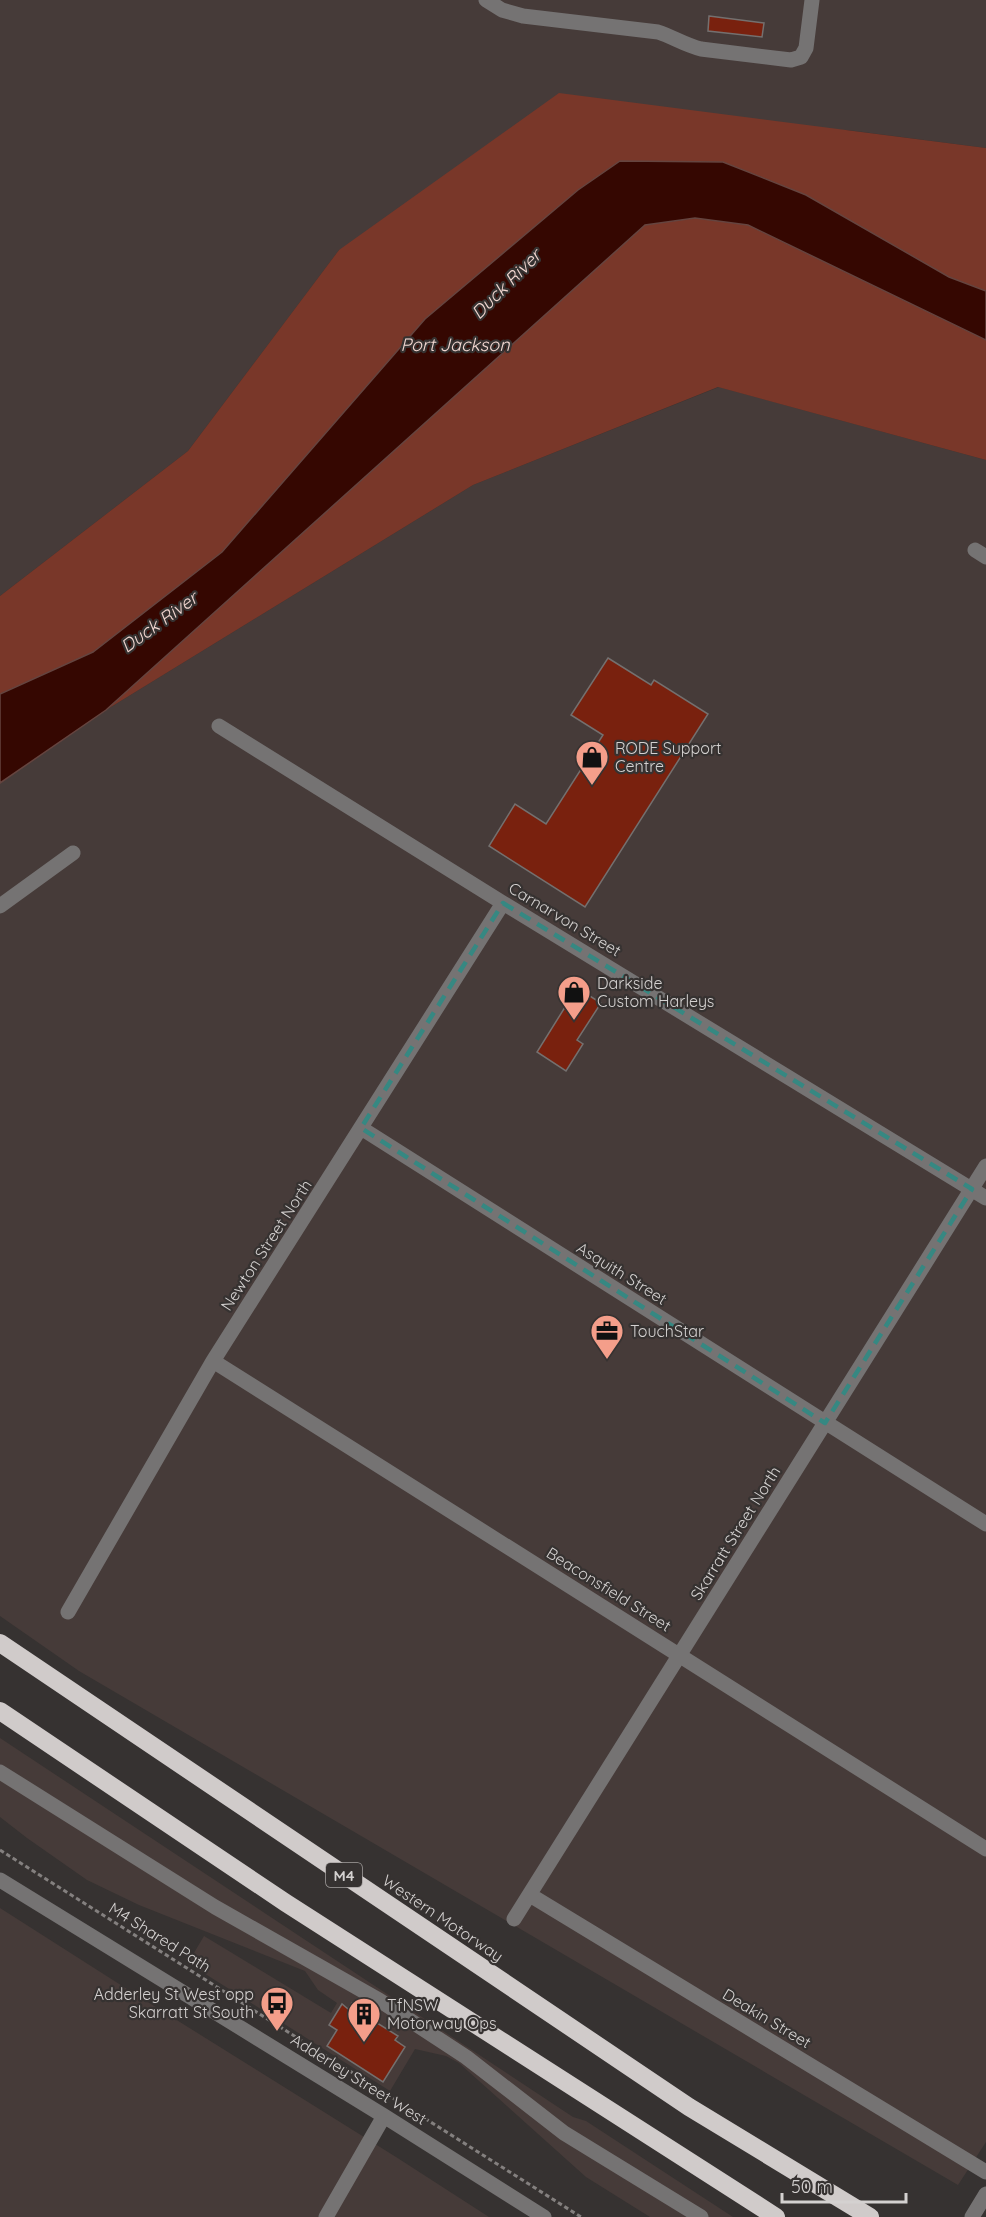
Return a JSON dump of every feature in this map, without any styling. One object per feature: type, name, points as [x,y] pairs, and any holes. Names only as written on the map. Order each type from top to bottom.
[{"type":"highway","name":"Western Motorway","points":[[0,1643],[689,2107],[870,2217]]},
{"type":"highway","points":[[0,1711],[286,1903],[776,2217]]},
{"type":"street","points":[[486,0],[502,10],[523,16],[658,32],[701,49],[791,60],[801,57],[806,48],[812,0]]},
{"type":"street","name":"Carnarvon Street","points":[[219,726],[503,903],[986,1198]]},
{"type":"street","points":[[0,906],[73,853]]},
{"type":"street","name":"Newton Street North","points":[[68,1612],[213,1361],[503,903]]},
{"type":"street","name":"Asquith Street","points":[[362,1128],[986,1524]]},
{"type":"street","name":"Skarratt Street North","points":[[514,1919],[986,1166]]},
{"type":"street","name":"Beaconsfield Street","points":[[213,1361],[986,1849]]},
{"type":"street","points":[[0,1772],[215,1907],[379,2000],[466,2057],[564,2133],[701,2217]]},
{"type":"street","name":"Adderley Street West","points":[[0,1880],[544,2217]]},
{"type":"street","name":"Deakin Street","points":[[530,1895],[986,2172]]},
{"type":"street","points":[[326,2217],[384,2116]]},
{"type":"street","points":[[972,2217],[984,2198]]},
{"type":"path","name":"M4 Shared Path","points":[[0,1850],[581,2217]]},
{"type":"highlighted area","points":[[503,903],[972,1189],[825,1423],[361,1128]]},
{"type":"shaded area","points":[[0,0],[986,0],[986,148],[847,130],[339,250],[188,451],[0,596]]},
{"type":"shaded area","points":[[559,93],[986,148],[986,291],[949,277],[806,195],[723,162],[620,161],[425,319],[222,552],[93,652],[0,694],[0,596],[188,451],[339,250]]},
{"type":"shaded area","points":[[695,218],[748,225],[986,340],[986,460],[718,387],[473,485],[106,710],[645,225]]},
{"type":"shaded area","points":[[719,387],[986,460],[986,2142],[958,2185],[79,1671],[0,1616],[0,783],[106,710],[473,485]]},
{"type":"shaded area","points":[[0,1738],[573,2117],[586,2121],[733,2217],[650,2217],[586,2177],[459,2063],[446,2056],[415,2049],[390,2091],[188,1963],[204,1936],[331,2013],[337,2003],[318,1990],[305,1971],[139,1905],[87,1880],[0,1817]]},
{"type":"shaded area","points":[[0,1908],[396,2157],[489,2217],[0,2217]]},
{"type":"water","name":"Port Jackson","points":[[620,161],[723,162],[806,195],[949,277],[986,291],[986,340],[748,225],[695,218],[645,225],[106,710],[0,783],[0,694],[93,652],[222,552],[425,319],[578,190]]},
{"type":"building","points":[[709,16],[764,23],[762,37],[708,31]]},
{"type":"building","points":[[608,658],[651,685],[654,680],[708,714],[585,907],[489,846],[515,804],[546,824],[603,735],[571,715]]},
{"type":"building","points":[[577,988],[601,1003],[577,1040],[583,1044],[566,1071],[537,1052]]},
{"type":"building","name":"TfNSW Motorway Ops","points":[[352,2003],[379,2020],[377,2023],[398,2036],[395,2040],[405,2047],[383,2082],[327,2046],[337,2030],[329,2025],[342,2004],[348,2009]]},
{"type":"place","name":"RODE Support Centre","points":[[592,786]]},
{"type":"place","name":"Darkside Custom Harleys","points":[[574,1021]]},
{"type":"place","name":"TouchStar","points":[[607,1360]]},
{"type":"place","name":"Adderley St West opp Skarratt St South","points":[[277,2032]]},
{"type":"place","name":"TfNSW Motorway Ops","points":[[364,2043]]},
{"type":"water label","name":"Duck River","points":[[506,284]]},
{"type":"water label","name":"Duck River","points":[[159,622]]}]
